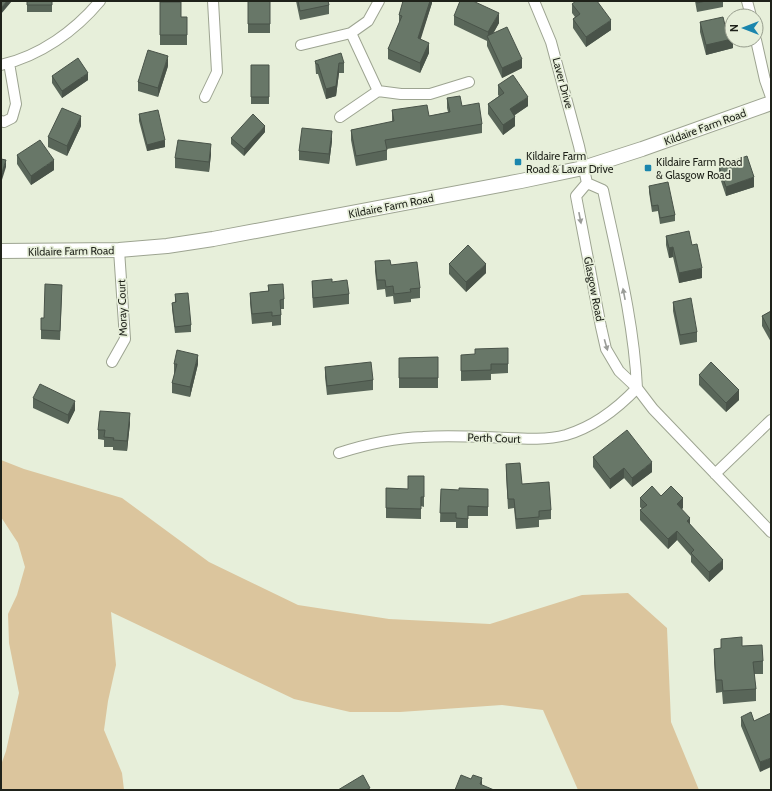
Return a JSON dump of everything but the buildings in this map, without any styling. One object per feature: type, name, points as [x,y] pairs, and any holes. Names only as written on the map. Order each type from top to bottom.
[{"type":"main road","name":"Kildaire Farm Road","points":[[1,251],[119,250],[167,246],[213,239],[514,183],[583,168],[642,149],[771,103]]},
{"type":"street","points":[[206,97],[217,72],[213,1]]},
{"type":"street","points":[[301,45],[351,33],[368,21],[379,1]]},
{"type":"street","name":"Laver Drive","points":[[534,1],[551,42],[579,146],[583,168]]},
{"type":"street","points":[[1,121],[4,122],[12,118],[16,104],[5,64],[30,55],[66,35],[96,3]]},
{"type":"street","points":[[351,33],[378,91]]},
{"type":"street","points":[[758,48],[765,80],[771,97]]},
{"type":"street","points":[[340,117],[378,91],[401,94],[430,94],[470,82]]},
{"type":"street","points":[[583,168],[587,183],[603,190],[630,322],[637,388]]},
{"type":"street","name":"Glasgow Road","points":[[587,183],[576,196],[601,327],[606,349],[611,360],[619,371],[637,388],[653,409],[771,532]]},
{"type":"street","name":"Moray Court","points":[[112,362],[125,339],[119,250]]},
{"type":"street","name":"Perth Court","points":[[339,453],[365,445],[399,438],[424,436],[540,439],[565,435],[597,421],[615,408],[637,388]]},
{"type":"street","points":[[715,474],[771,420]]},
{"type":"shaded area","points":[[1,460],[24,469],[122,498],[209,562],[298,605],[389,619],[490,624],[582,595],[628,593],[667,628],[671,722],[699,790],[578,790],[543,710],[502,705],[400,712],[350,712],[294,699],[111,612],[116,665],[108,701],[104,730],[122,773],[124,790],[2,790],[1,765],[6,751],[19,693],[9,643],[8,614],[17,595],[25,567],[18,543],[1,517]]},
{"type":"place","name":"Kildaire Farm Road & Lavar Drive","points":[[518,162]]},
{"type":"place","name":"Kildaire Farm Road & Glasgow Road","points":[[648,168]]}]
